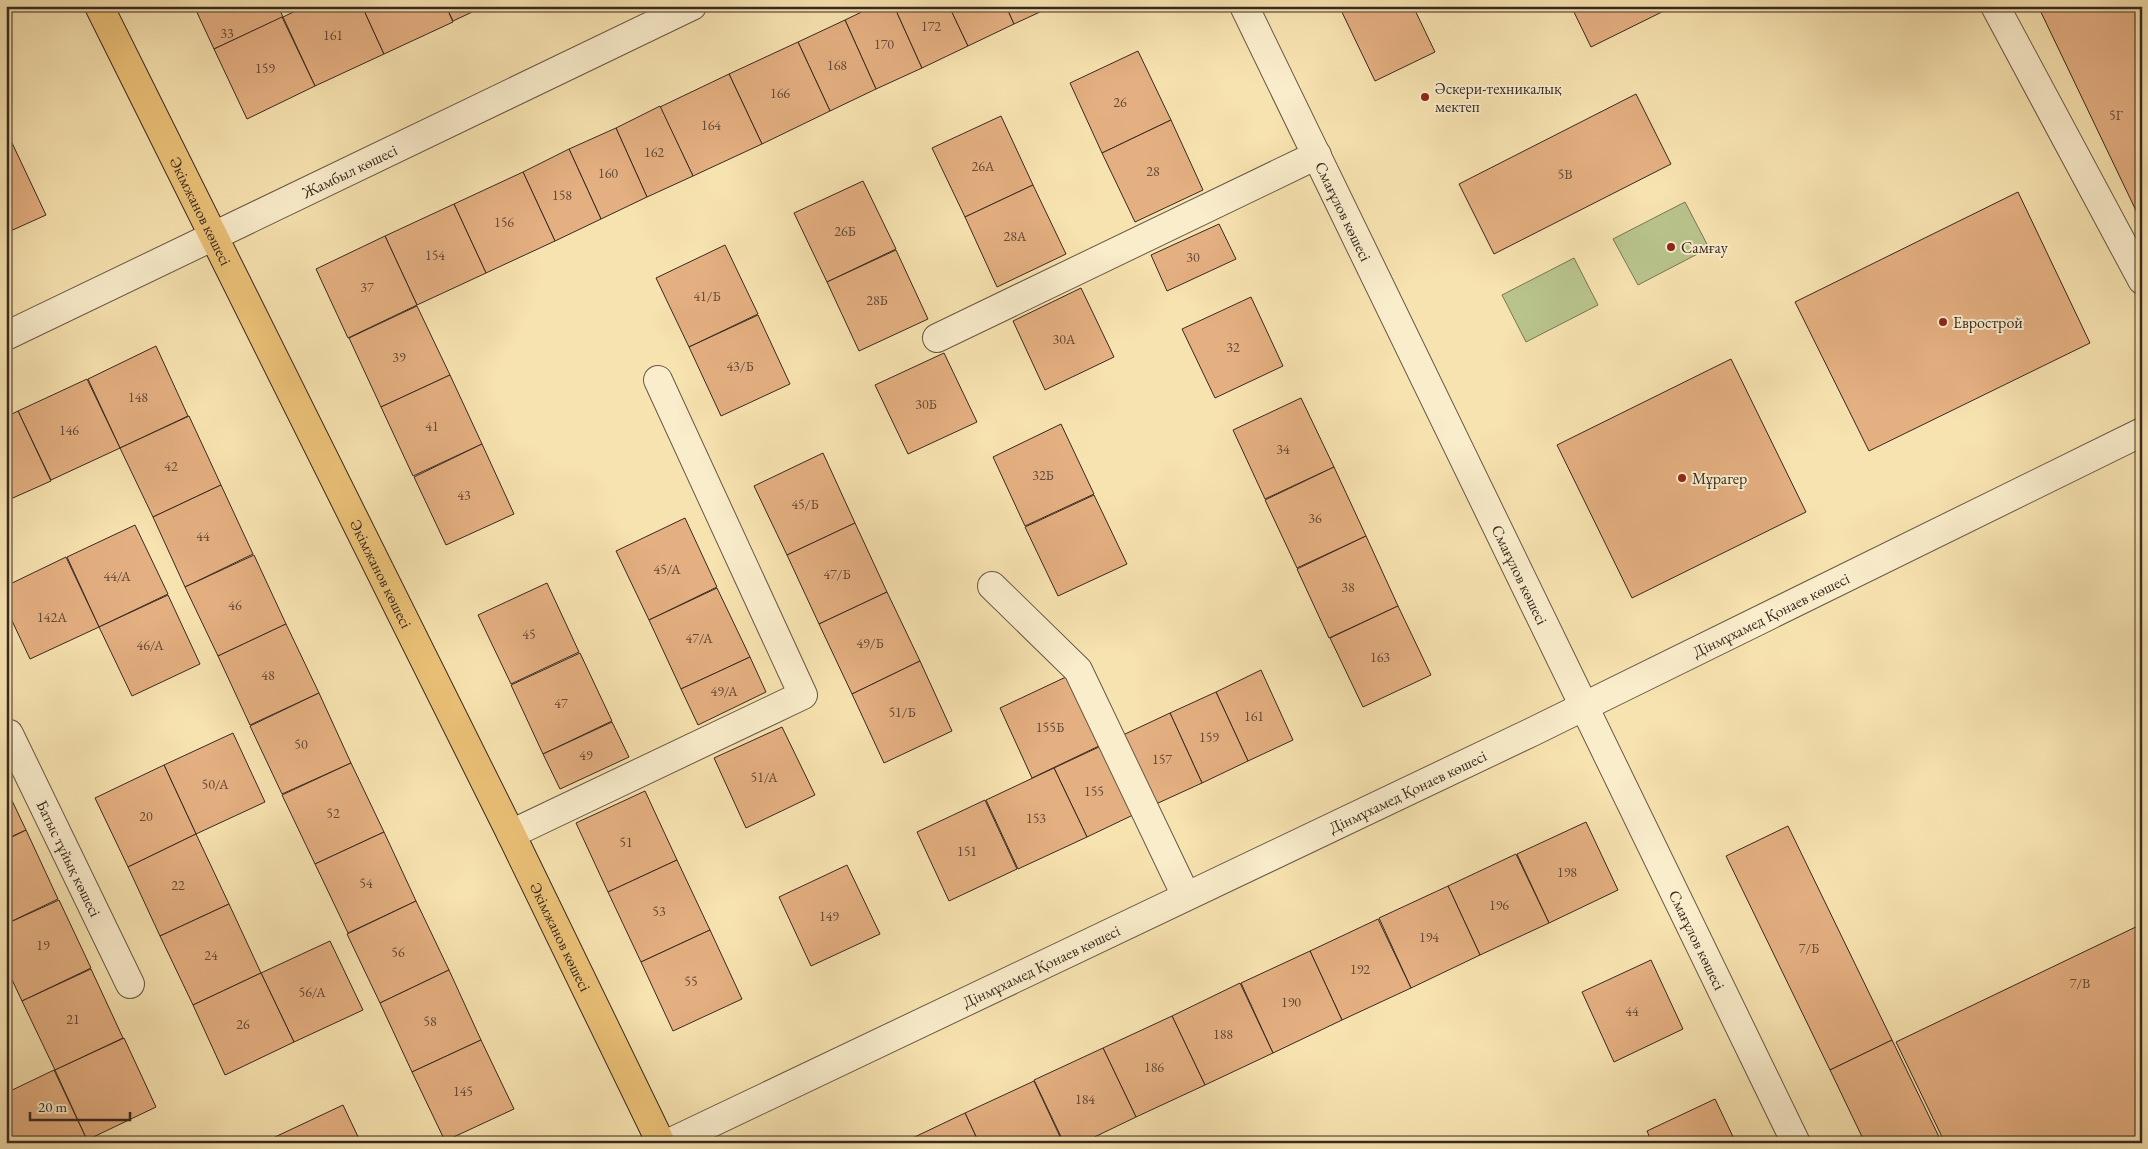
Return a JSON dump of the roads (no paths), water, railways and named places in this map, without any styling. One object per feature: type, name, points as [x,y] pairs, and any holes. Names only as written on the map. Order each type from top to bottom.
[{"type":"main road","name":"Әкімжанов көшесі","points":[[99,6],[512,834],[661,1143]]},
{"type":"street","name":"Жамбыл көшесі","points":[[6,336],[692,6]]},
{"type":"street","name":"Смағұлов көшесі","points":[[1244,6],[1796,1143]]},
{"type":"street","points":[[1995,6],[2142,280]]},
{"type":"street","points":[[938,338],[1317,155]]},
{"type":"street","points":[[512,834],[804,696],[658,380]]},
{"type":"street","name":"Дінмұхамед Қонаев көшесі","points":[[669,1143],[1584,706],[2142,432]]},
{"type":"street","points":[[992,586],[1078,670],[1186,896]]},
{"type":"street","name":"Батыс тұйық көшесі","points":[[6,734],[9,734],[130,984]]},
{"type":"place","name":"Әскери-техникалық мектеп","points":[[1425,97]]},
{"type":"place","name":"Самғау","points":[[1671,247]]},
{"type":"place","name":"Еврострой","points":[[1943,322]]},
{"type":"place","name":"Мұрагер","points":[[1682,478]]}]
